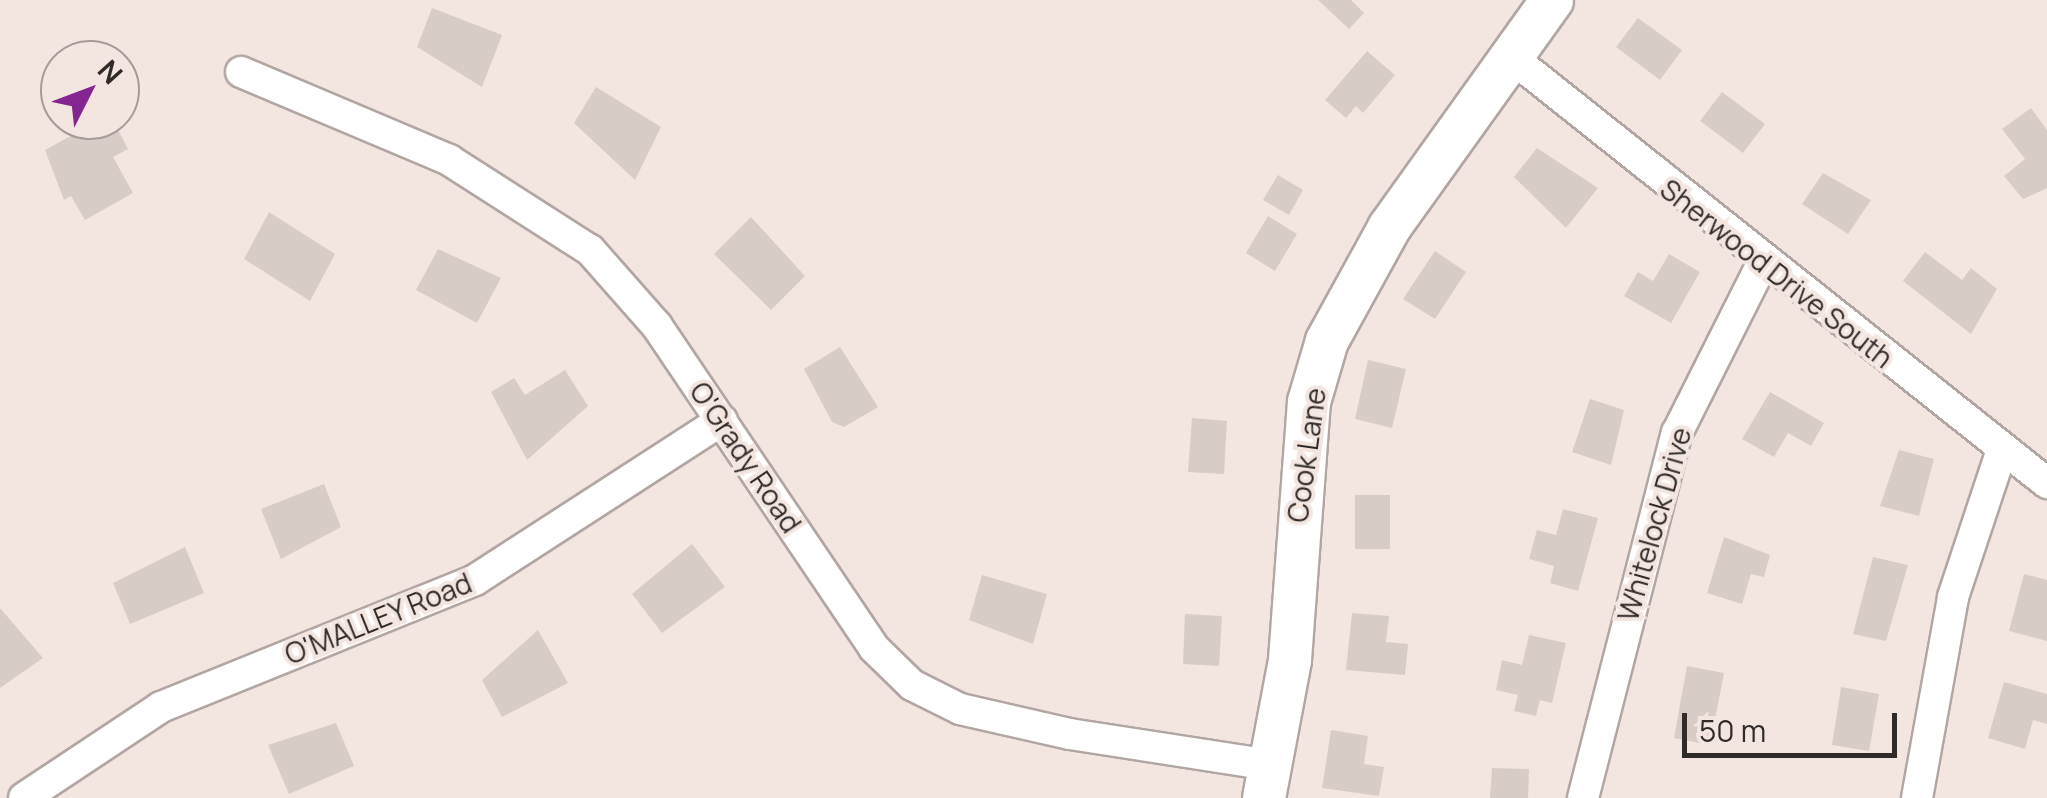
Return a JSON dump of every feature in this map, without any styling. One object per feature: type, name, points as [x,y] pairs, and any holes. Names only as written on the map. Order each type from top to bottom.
[{"type":"street","name":"Cook Lane","points":[[1267,781],[1290,660],[1300,466],[1326,341],[1389,228],[1552,0]]},
{"type":"street","name":"Sherwood Drive South","points":[[1511,57],[1762,264],[2047,483]]},
{"type":"street","name":"O'Grady Road","points":[[241,72],[449,160],[569,233],[635,297],[874,648],[927,695],[1267,781]]},
{"type":"street","name":"Whitelock Drive","points":[[1584,798],[1676,434],[1762,264]]},
{"type":"street","name":"O'MALLEY Road","points":[[24,798],[161,708],[475,580],[722,420]]},
{"type":"street","points":[[1917,798],[1953,597],[2002,450]]},
{"type":"building","points":[[1318,0],[1351,0],[1364,13],[1349,29]]},
{"type":"building","points":[[432,8],[502,35],[482,87],[417,47]]},
{"type":"building","points":[[1638,18],[1682,50],[1660,80],[1616,47]]},
{"type":"building","points":[[1367,51],[1395,75],[1363,113],[1356,106],[1346,118],[1325,100]]},
{"type":"building","points":[[596,87],[661,127],[635,180],[574,123]]},
{"type":"building","points":[[1722,92],[1765,124],[1743,153],[1700,121]]},
{"type":"building","points":[[2031,108],[2047,130],[2047,188],[2023,199],[2004,176],[2025,159],[2002,129]]},
{"type":"building","points":[[63,140],[123,140],[128,149],[113,157],[133,193],[85,220],[71,196],[64,200],[45,150]]},
{"type":"building","points":[[1537,148],[1598,188],[1566,228],[1514,177]]},
{"type":"building","points":[[1823,173],[1871,200],[1848,234],[1802,204]]},
{"type":"building","points":[[1278,175],[1303,190],[1289,215],[1263,200]]},
{"type":"building","points":[[269,212],[335,254],[310,301],[244,259]]},
{"type":"building","points":[[1268,216],[1297,234],[1275,271],[1246,253]]},
{"type":"building","points":[[751,217],[805,276],[771,310],[714,254]]},
{"type":"building","points":[[438,249],[501,278],[477,323],[416,290]]},
{"type":"building","points":[[1435,251],[1466,272],[1435,319],[1403,299]]},
{"type":"building","points":[[1925,252],[1962,280],[1971,268],[1997,289],[1971,334],[1903,281]]},
{"type":"building","points":[[1669,254],[1700,272],[1671,323],[1624,296],[1638,272],[1653,281]]},
{"type":"building","points":[[840,347],[878,407],[844,427],[832,422],[804,369]]},
{"type":"building","points":[[1368,360],[1406,369],[1392,428],[1355,419]]},
{"type":"building","points":[[565,370],[588,406],[527,460],[491,392],[514,378],[525,395]]},
{"type":"building","points":[[1770,392],[1824,423],[1811,446],[1788,433],[1774,457],[1742,439]]},
{"type":"building","points":[[1590,399],[1624,410],[1611,465],[1572,452]]},
{"type":"building","points":[[1192,418],[1227,421],[1224,474],[1188,472]]},
{"type":"building","points":[[1899,450],[1934,459],[1919,516],[1880,506]]},
{"type":"building","points":[[324,484],[341,527],[281,559],[261,509]]},
{"type":"building","points":[[1355,495],[1390,495],[1390,549],[1355,549]]},
{"type":"building","points":[[1563,509],[1598,518],[1578,591],[1550,583],[1554,566],[1529,559],[1537,530],[1556,535]]},
{"type":"building","points":[[1724,537],[1770,555],[1764,577],[1751,574],[1742,604],[1707,593]]},
{"type":"building","points":[[692,544],[725,587],[662,633],[632,594]]},
{"type":"building","points":[[185,547],[204,593],[130,624],[113,583]]},
{"type":"building","points":[[1873,557],[1908,565],[1886,641],[1853,634]]},
{"type":"building","points":[[2024,574],[2047,580],[2047,641],[2009,631]]},
{"type":"building","points":[[982,575],[1047,594],[1033,644],[969,620]]},
{"type":"building","points":[[0,608],[43,658],[0,688]]},
{"type":"building","points":[[1352,613],[1389,616],[1386,642],[1408,644],[1405,675],[1346,670]]},
{"type":"building","points":[[1185,614],[1222,616],[1219,666],[1183,664]]},
{"type":"building","points":[[538,630],[568,683],[502,717],[482,680]]},
{"type":"building","points":[[1529,635],[1566,643],[1552,703],[1540,700],[1536,716],[1514,711],[1518,695],[1496,690],[1502,660],[1522,665]]},
{"type":"building","points":[[1687,666],[1724,673],[1710,745],[1674,738]]},
{"type":"building","points":[[2004,682],[2047,694],[2047,724],[2033,720],[2025,749],[1988,738]]},
{"type":"building","points":[[1841,687],[1879,694],[1869,751],[1832,745]]},
{"type":"building","points":[[336,723],[354,766],[289,794],[268,745]]},
{"type":"building","points":[[1331,730],[1368,736],[1364,764],[1384,767],[1379,796],[1322,788]]},
{"type":"building","points":[[1492,768],[1529,769],[1528,798],[1490,798]]}]
